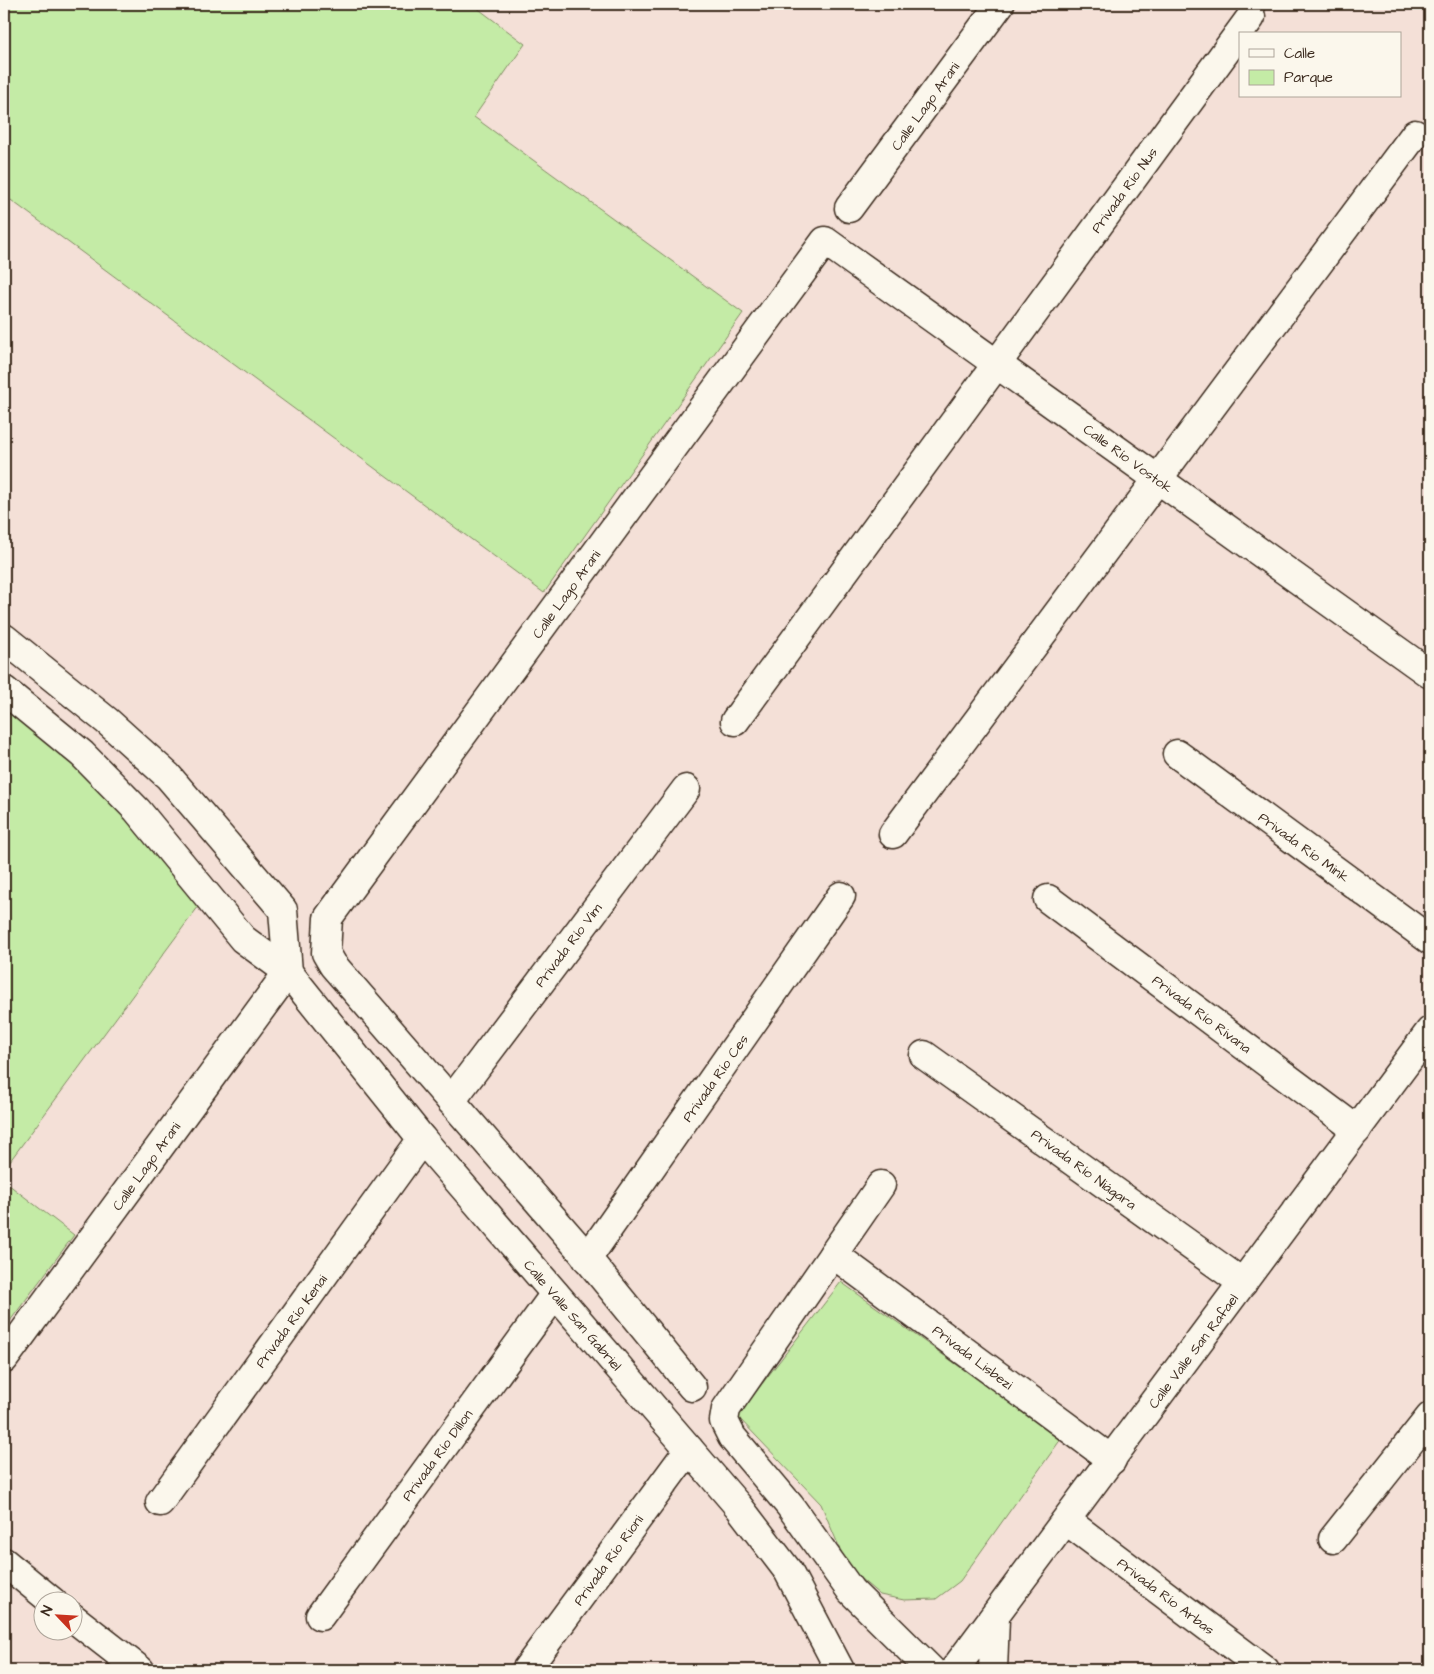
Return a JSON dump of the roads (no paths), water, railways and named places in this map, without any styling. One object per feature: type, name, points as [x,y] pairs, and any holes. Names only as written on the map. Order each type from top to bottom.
[{"type":"street","name":"Calle Lago Arani","points":[[850,208],[1000,4]]},
{"type":"street","name":"Privada Río Nus","points":[[1240,32],[1251,17]]},
{"type":"street","name":"Privada Río Nus","points":[[735,721],[1239,33]]},
{"type":"street","points":[[893,834],[1415,134]]},
{"type":"street","name":"Calle Lago Arani","points":[[451,1101],[333,965],[326,953],[328,918],[825,241]]},
{"type":"street","name":"Calle Río Vostok","points":[[825,241],[1430,674]]},
{"type":"street","points":[[4,638],[107,721],[168,776],[283,910],[288,972]]},
{"type":"street","name":"Calle Valle San Gabriel","points":[[4,690],[82,754],[137,810],[243,939],[288,972],[422,1140],[739,1507],[788,1571],[840,1670]]},
{"type":"street","name":"Privada Río Mink","points":[[1177,754],[1430,940]]},
{"type":"street","name":"Privada Río Vim","points":[[451,1101],[686,789]]},
{"type":"street","name":"Privada Río Ces","points":[[587,1259],[841,896]]},
{"type":"street","name":"Privada Río Rivana","points":[[1048,899],[1357,1130]]},
{"type":"street","name":"Calle Lago Arani","points":[[4,1359],[288,972]]},
{"type":"street","name":"Calle Valle San Rafael","points":[[954,1670],[995,1618],[1357,1130],[1428,1040]]},
{"type":"street","name":"Privada Río Niágara","points":[[924,1056],[1243,1283]]},
{"type":"street","points":[[451,1101],[587,1259],[692,1387]]},
{"type":"street","name":"Privada Río Kenai","points":[[160,1502],[422,1140]]},
{"type":"street","points":[[881,1185],[726,1409],[724,1421],[732,1437],[790,1506],[851,1591],[931,1670]]},
{"type":"street","name":"Privada Lisbezi","points":[[833,1254],[1112,1460]]},
{"type":"street","name":"Privada Río Dillon","points":[[320,1616],[555,1294]]},
{"type":"street","points":[[1333,1539],[1430,1417]]},
{"type":"street","name":"Privada Río Rioni","points":[[526,1670],[689,1449]]},
{"type":"street","name":"Privada Río Arbas","points":[[1067,1521],[1265,1670]]},
{"type":"street","points":[[4,1562],[42,1592]]},
{"type":"street","points":[[993,1670],[995,1618]]},
{"type":"street","points":[[82,1625],[140,1670]]}]
